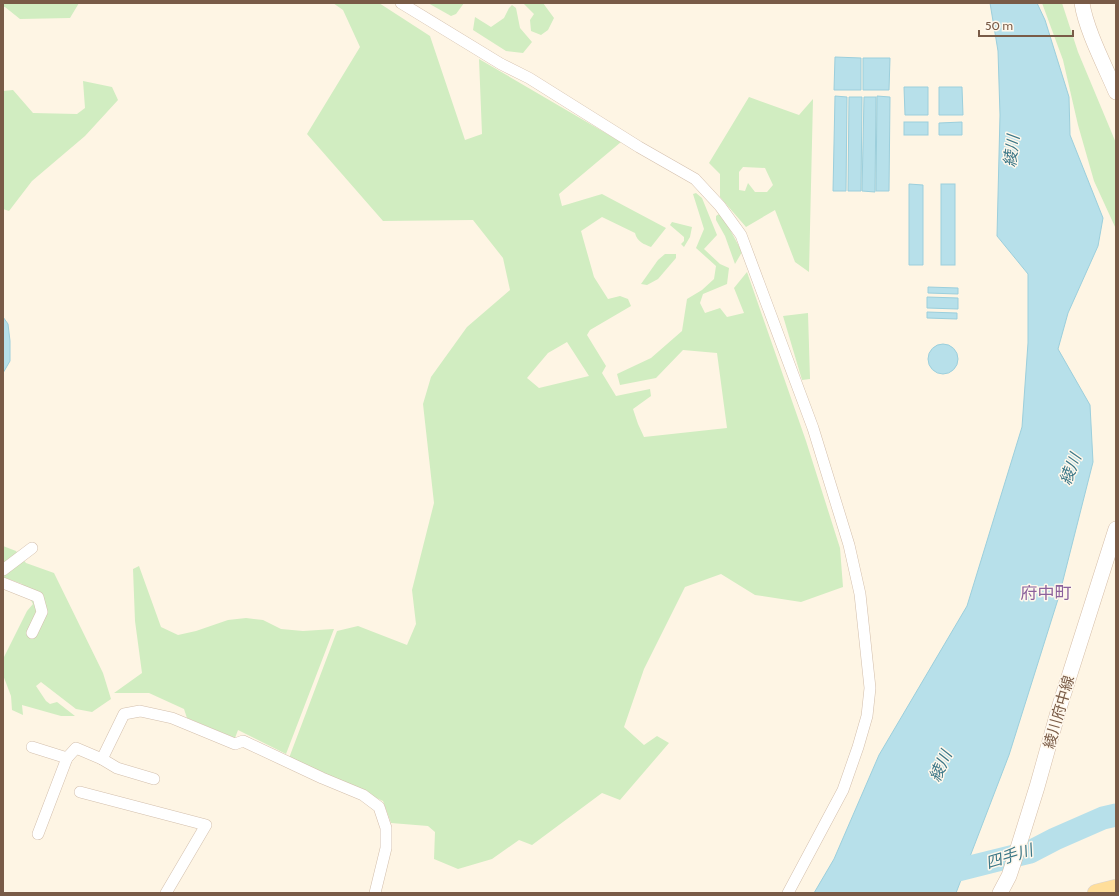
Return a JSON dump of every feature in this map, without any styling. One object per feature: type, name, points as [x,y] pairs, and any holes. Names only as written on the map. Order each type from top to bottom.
[{"type":"main road","points":[[1082,3],[1083,11],[1090,30],[1116,92]]},
{"type":"main road","name":"綾川府中線","points":[[1000,893],[1009,876],[1023,833],[1060,705],[1116,529]]},
{"type":"main road","points":[[1096,893],[1116,888]]},
{"type":"street","points":[[401,3],[501,64],[529,78],[639,147],[695,179],[720,206],[741,235],[813,428],[849,545],[860,594],[870,688],[867,716],[858,747],[842,790],[788,893]]},
{"type":"street","points":[[3,570],[32,548]]},
{"type":"street","points":[[3,583],[38,597],[42,612],[32,633]]},
{"type":"street","points":[[102,759],[124,714],[140,711],[172,718],[235,744],[243,741],[322,778],[363,795],[379,807],[386,828],[386,848],[375,893]]},
{"type":"street","points":[[32,747],[67,758]]},
{"type":"street","points":[[38,834],[67,758],[76,748],[102,759],[117,768],[154,780]]},
{"type":"street","points":[[80,792],[206,825],[166,893]]},
{"type":"green space","points":[[3,3],[79,3],[70,18],[20,19],[3,7]]},
{"type":"green space","points":[[333,3],[379,3],[430,36],[465,140],[482,134],[479,59],[621,142],[559,194],[562,206],[602,194],[666,228],[651,247],[639,241],[635,233],[602,217],[581,231],[594,277],[608,299],[620,296],[628,299],[631,306],[590,330],[587,335],[606,366],[602,373],[616,396],[650,389],[651,396],[633,409],[644,437],[727,428],[717,353],[683,350],[656,378],[620,385],[617,374],[651,358],[682,331],[687,299],[702,290],[714,279],[716,266],[696,248],[704,229],[693,194],[696,193],[702,198],[717,235],[704,249],[720,264],[729,268],[727,284],[703,294],[700,303],[705,313],[720,308],[727,317],[744,313],[734,288],[747,272],[806,441],[840,548],[843,587],[801,602],[755,595],[721,574],[685,587],[644,669],[624,727],[644,745],[657,736],[669,743],[620,800],[602,793],[532,845],[519,840],[492,859],[458,869],[434,859],[435,832],[428,826],[391,823],[383,801],[289,758],[337,631],[358,626],[407,645],[416,624],[412,590],[434,503],[423,404],[431,377],[467,327],[510,290],[503,258],[473,220],[383,221],[307,134],[360,47],[343,10]],"holes":[[[567,342],[589,376],[539,388],[527,378],[548,353]]]},
{"type":"green space","points":[[428,3],[464,3],[456,14],[451,16]]},
{"type":"green space","points":[[523,3],[543,3],[554,18],[548,30],[541,35],[531,31],[530,20],[534,14]]},
{"type":"green space","points":[[1042,3],[1062,3],[1078,52],[1116,143],[1116,229],[1094,181],[1078,125],[1063,60]]},
{"type":"green space","points":[[512,5],[516,8],[520,28],[532,42],[523,53],[506,51],[473,30],[475,17],[491,27],[504,18]]},
{"type":"green space","points":[[83,81],[112,87],[118,100],[85,136],[32,181],[9,211],[3,209],[3,91],[13,90],[33,113],[77,114],[85,108]]},
{"type":"green space","points":[[749,97],[799,115],[813,99],[809,272],[795,262],[775,210],[746,227],[720,197],[720,174],[709,163]],"holes":[[[743,167],[765,168],[773,185],[767,192],[755,192],[748,183],[745,191],[739,190],[739,172]]]},
{"type":"green space","points":[[719,214],[725,220],[742,252],[735,264],[725,236],[716,220],[716,216]]},
{"type":"green space","points":[[672,222],[692,227],[690,237],[684,247],[681,244],[684,241],[684,237],[670,225]]},
{"type":"green space","points":[[665,254],[676,254],[676,258],[658,279],[647,285],[641,284],[658,260]]},
{"type":"green space","points":[[808,313],[810,379],[802,380],[783,316]]},
{"type":"green space","points":[[3,546],[16,551],[26,563],[54,573],[103,673],[111,699],[92,712],[76,709],[41,682],[36,686],[46,701],[50,704],[57,702],[75,716],[61,716],[22,705],[23,715],[12,710],[11,696],[3,675],[3,659],[27,611],[33,604],[22,584],[3,577]]},
{"type":"green space","points":[[139,566],[161,627],[178,635],[196,631],[228,620],[246,618],[263,620],[281,629],[303,631],[334,629],[286,754],[238,730],[235,738],[187,718],[184,709],[149,693],[114,693],[142,673],[135,621],[133,569]]},
{"type":"water","name":"綾川","points":[[990,3],[1037,3],[1045,20],[1069,97],[1070,135],[1103,218],[1098,246],[1068,313],[1058,349],[1090,405],[1093,462],[1059,596],[1009,755],[956,893],[814,893],[834,859],[879,755],[967,606],[1022,427],[1028,343],[1028,274],[997,236],[1000,115],[998,51]]},
{"type":"water","points":[[835,57],[861,58],[861,90],[834,90]]},
{"type":"water","points":[[863,58],[890,58],[889,90],[863,90]]},
{"type":"water","points":[[904,87],[928,87],[928,115],[905,115]]},
{"type":"water","points":[[939,87],[962,87],[963,115],[939,115]]},
{"type":"water","points":[[835,96],[847,97],[846,191],[833,191]]},
{"type":"water","points":[[877,96],[890,97],[889,191],[876,191]]},
{"type":"water","points":[[849,97],[862,97],[861,191],[848,191]]},
{"type":"water","points":[[864,97],[876,97],[875,192],[862,191]]},
{"type":"water","points":[[904,122],[928,122],[928,135],[904,135]]},
{"type":"water","points":[[962,122],[962,135],[939,135],[939,123]]},
{"type":"water","points":[[909,184],[923,185],[923,265],[909,265]]},
{"type":"water","points":[[941,184],[955,184],[955,265],[941,265]]},
{"type":"water","points":[[928,287],[958,288],[958,294],[928,293]]},
{"type":"water","points":[[927,297],[958,298],[958,309],[927,308]]},
{"type":"water","points":[[927,312],[957,313],[957,319],[927,318]]},
{"type":"water","points":[[3,317],[8,324],[10,361],[3,373]]},
{"type":"water","points":[[943,344],[954,348],[958,359],[954,370],[943,374],[932,370],[928,359],[932,348]]},
{"type":"waterway","name":"四手川","points":[[935,870],[946,873],[1030,852],[1055,839],[1103,818],[1116,815]]},
{"type":"district","name":"府中町","points":[[1046,593]]}]
